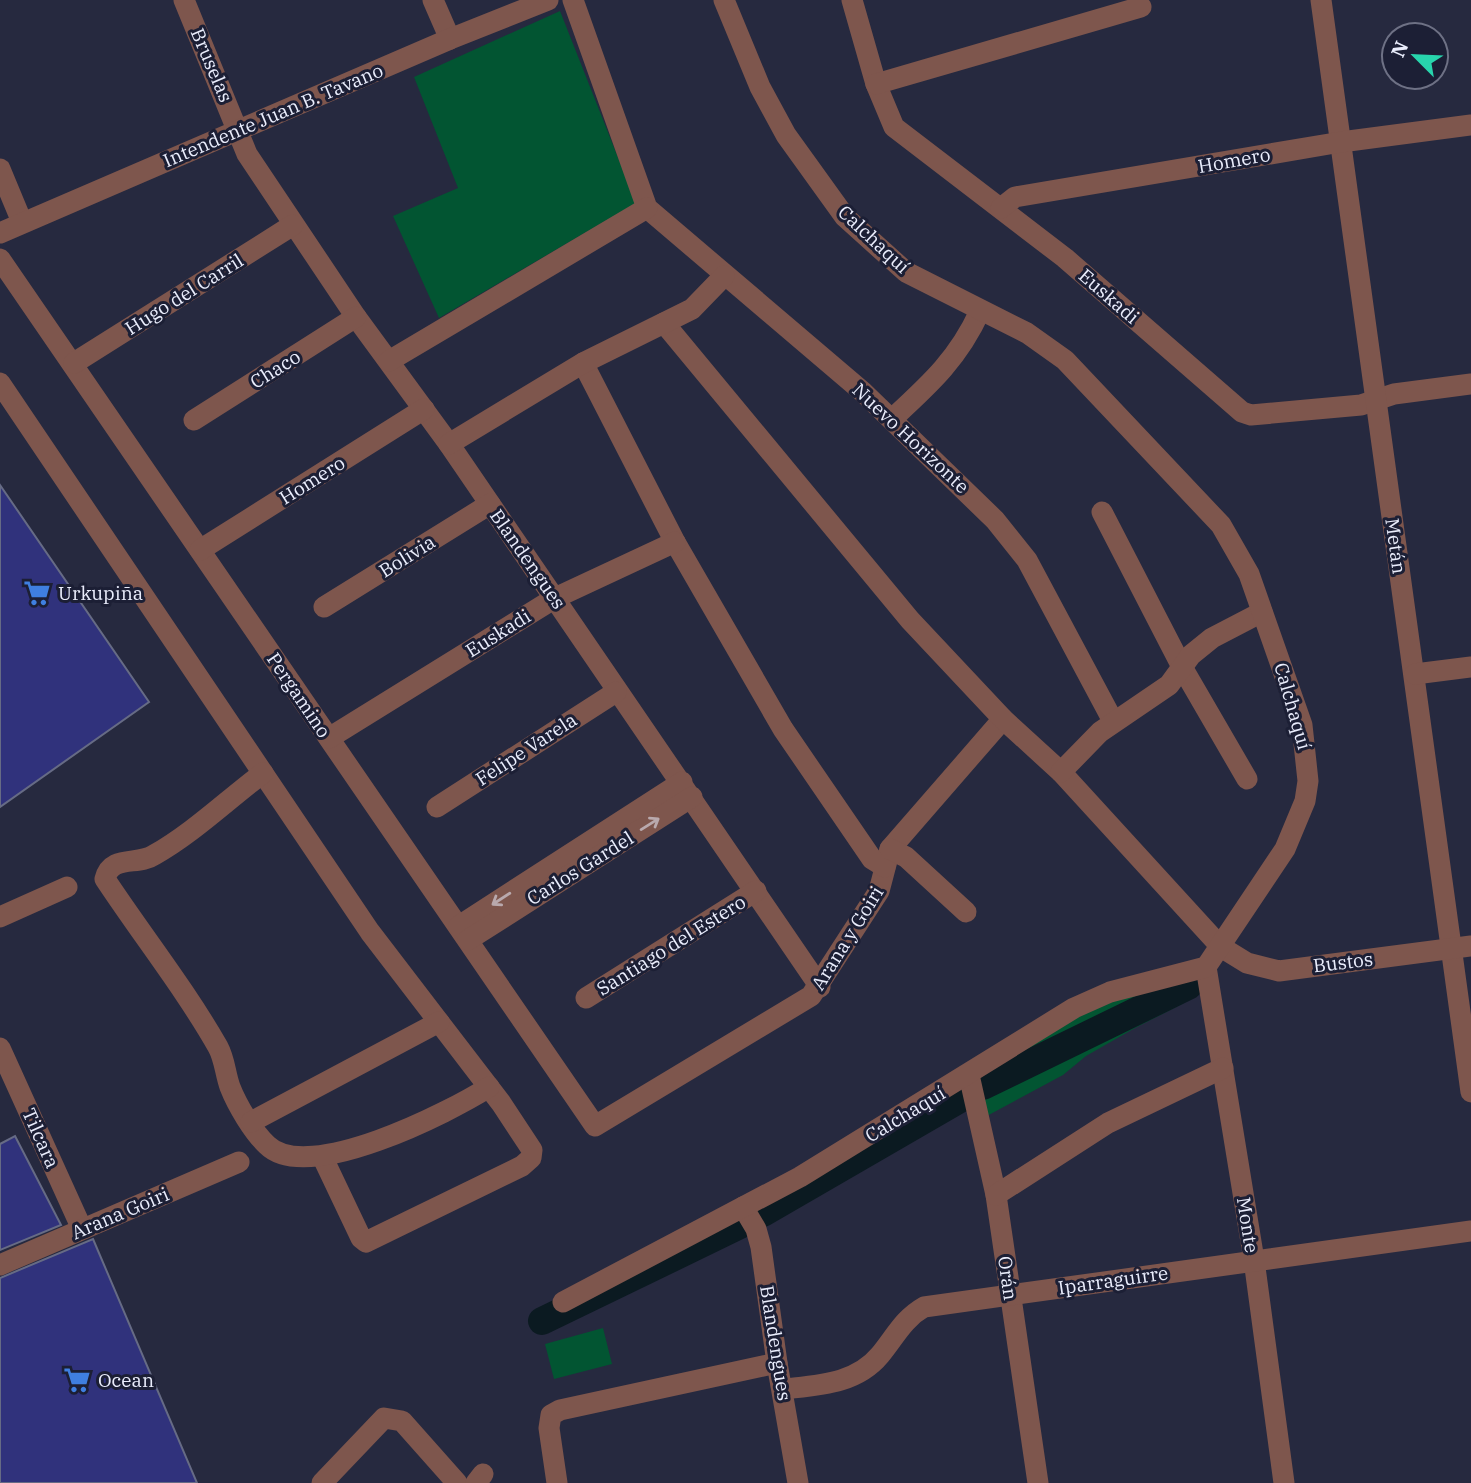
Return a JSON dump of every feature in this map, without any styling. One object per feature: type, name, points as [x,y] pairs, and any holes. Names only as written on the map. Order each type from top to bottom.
[{"type":"street","name":"Bruselas","points":[[184,0],[232,114],[236,131]]},
{"type":"street","points":[[433,0],[450,38]]},
{"type":"street","name":"Intendente Juan B. Tavano","points":[[0,233],[450,38],[548,0]]},
{"type":"street","points":[[389,361],[647,208],[573,0]]},
{"type":"street","name":"Calchaquí","points":[[563,1302],[800,1177],[969,1075],[1030,1032],[1074,1008],[1110,992],[1206,967],[1285,849],[1305,801],[1308,781],[1307,751],[1302,725],[1249,574],[1221,525],[1049,346],[906,272],[845,217],[786,135],[760,87],[724,0]]},
{"type":"street","name":"Euskadi","points":[[852,0],[876,84],[894,127],[1065,258],[1242,412],[1251,415],[1375,401],[1394,394],[1471,384]]},
{"type":"street","name":"Metán","points":[[1321,0],[1415,674],[1461,947],[1471,1092]]},
{"type":"street","points":[[876,84],[1141,8]]},
{"type":"street","name":"Homero","points":[[1001,208],[1015,197],[1341,142],[1471,125]]},
{"type":"street","name":"Blandengues","points":[[236,131],[247,154],[293,225],[449,444],[616,692],[687,790],[820,986]]},
{"type":"street","points":[[0,169],[22,222]]},
{"type":"street","name":"Nuevo Horizonte","points":[[647,208],[724,276],[807,343],[892,419],[972,495],[1013,540],[1113,722]]},
{"type":"street","name":"Hugo del Carril","points":[[74,363],[293,225]]},
{"type":"street","name":"Pergamino","points":[[0,259],[464,933],[591,1123],[601,1126]]},
{"type":"street","points":[[449,444],[583,363],[701,303],[724,276]]},
{"type":"street","points":[[892,419],[945,370],[966,341],[980,311]]},
{"type":"street","name":"Chaco","points":[[194,420],[356,317]]},
{"type":"street","name":"Bustos","points":[[664,323],[910,620],[1003,719],[1061,772],[1221,947],[1247,963],[1279,971],[1461,947]]},
{"type":"street","points":[[583,363],[675,542],[783,729],[872,859],[906,857],[967,912]]},
{"type":"street","points":[[0,383],[370,932],[489,1087],[533,1150],[531,1158],[522,1166],[366,1242],[361,1238],[322,1156]]},
{"type":"street","name":"Homero","points":[[200,550],[424,409]]},
{"type":"street","name":"Bolivia","points":[[324,607],[490,504]]},
{"type":"street","points":[[1102,512],[1182,667],[1247,779]]},
{"type":"street","name":"Euskadi","points":[[329,738],[555,598],[675,542]]},
{"type":"street","points":[[1061,772],[1113,722],[1169,685],[1182,667],[1212,638],[1262,612]]},
{"type":"street","points":[[1415,674],[1471,667]]},
{"type":"street","name":"Felipe Varela","points":[[437,807],[616,692]]},
{"type":"street","name":"Arana y Goiri","points":[[601,1126],[811,996],[820,986],[879,891],[887,858],[1003,719]]},
{"type":"street","points":[[263,773],[154,856],[117,863],[105,879],[218,1048],[232,1091],[251,1122],[269,1147],[282,1154],[322,1156],[396,1134],[458,1106],[489,1087]]},
{"type":"street","name":"Carlos Gardel","points":[[464,933],[687,790]]},
{"type":"street","points":[[0,918],[67,887]]},
{"type":"street","name":"Santiago del Estero","points":[[586,998],[756,891]]},
{"type":"street","name":"Monte","points":[[1206,967],[1254,1260],[1284,1483]]},
{"type":"street","points":[[251,1122],[439,1022]]},
{"type":"street","name":"Tilcara","points":[[0,1048],[82,1229]]},
{"type":"street","points":[[996,1195],[1108,1123],[1223,1068]]},
{"type":"street","name":"Orán","points":[[969,1075],[996,1195],[1038,1483]]},
{"type":"street","name":"Arana Goiri","points":[[0,1265],[239,1162]]},
{"type":"street","name":"Blandengues","points":[[743,1207],[756,1229],[761,1247],[777,1363],[784,1389],[798,1483]]},
{"type":"street","name":"Iparraguirre","points":[[784,1389],[821,1385],[859,1373],[878,1357],[905,1321],[924,1307],[1471,1231]]},
{"type":"street","points":[[556,1483],[549,1428],[551,1415],[560,1410],[777,1363]]},
{"type":"street","points":[[322,1483],[384,1418],[391,1417],[402,1421],[457,1483]]},
{"type":"green space","points":[[560,11],[636,203],[439,318],[393,216],[458,188],[414,77]]},
{"type":"green space","points":[[1190,978],[1199,985],[1184,1003],[1086,1056],[1063,1075],[985,1117],[978,1081],[987,1072],[1080,1011]]},
{"type":"green space","points":[[603,1328],[612,1364],[554,1379],[545,1344]]},
{"type":"building","name":"Urkupiña","points":[[0,485],[149,702],[0,807]]},
{"type":"building","points":[[15,1136],[61,1225],[0,1250],[0,1144]]},
{"type":"building","name":"Ocean","points":[[93,1239],[197,1483],[0,1483],[0,1278]]},
{"type":"waterway","points":[[983,1086],[1188,986],[1196,978]]},
{"type":"waterway","points":[[763,1213],[960,1099]]},
{"type":"waterway","points":[[542,1321],[740,1225]]},
{"type":"place","name":"Urkupiña","points":[[37,593]]},
{"type":"place","name":"Ocean","points":[[77,1380]]}]
